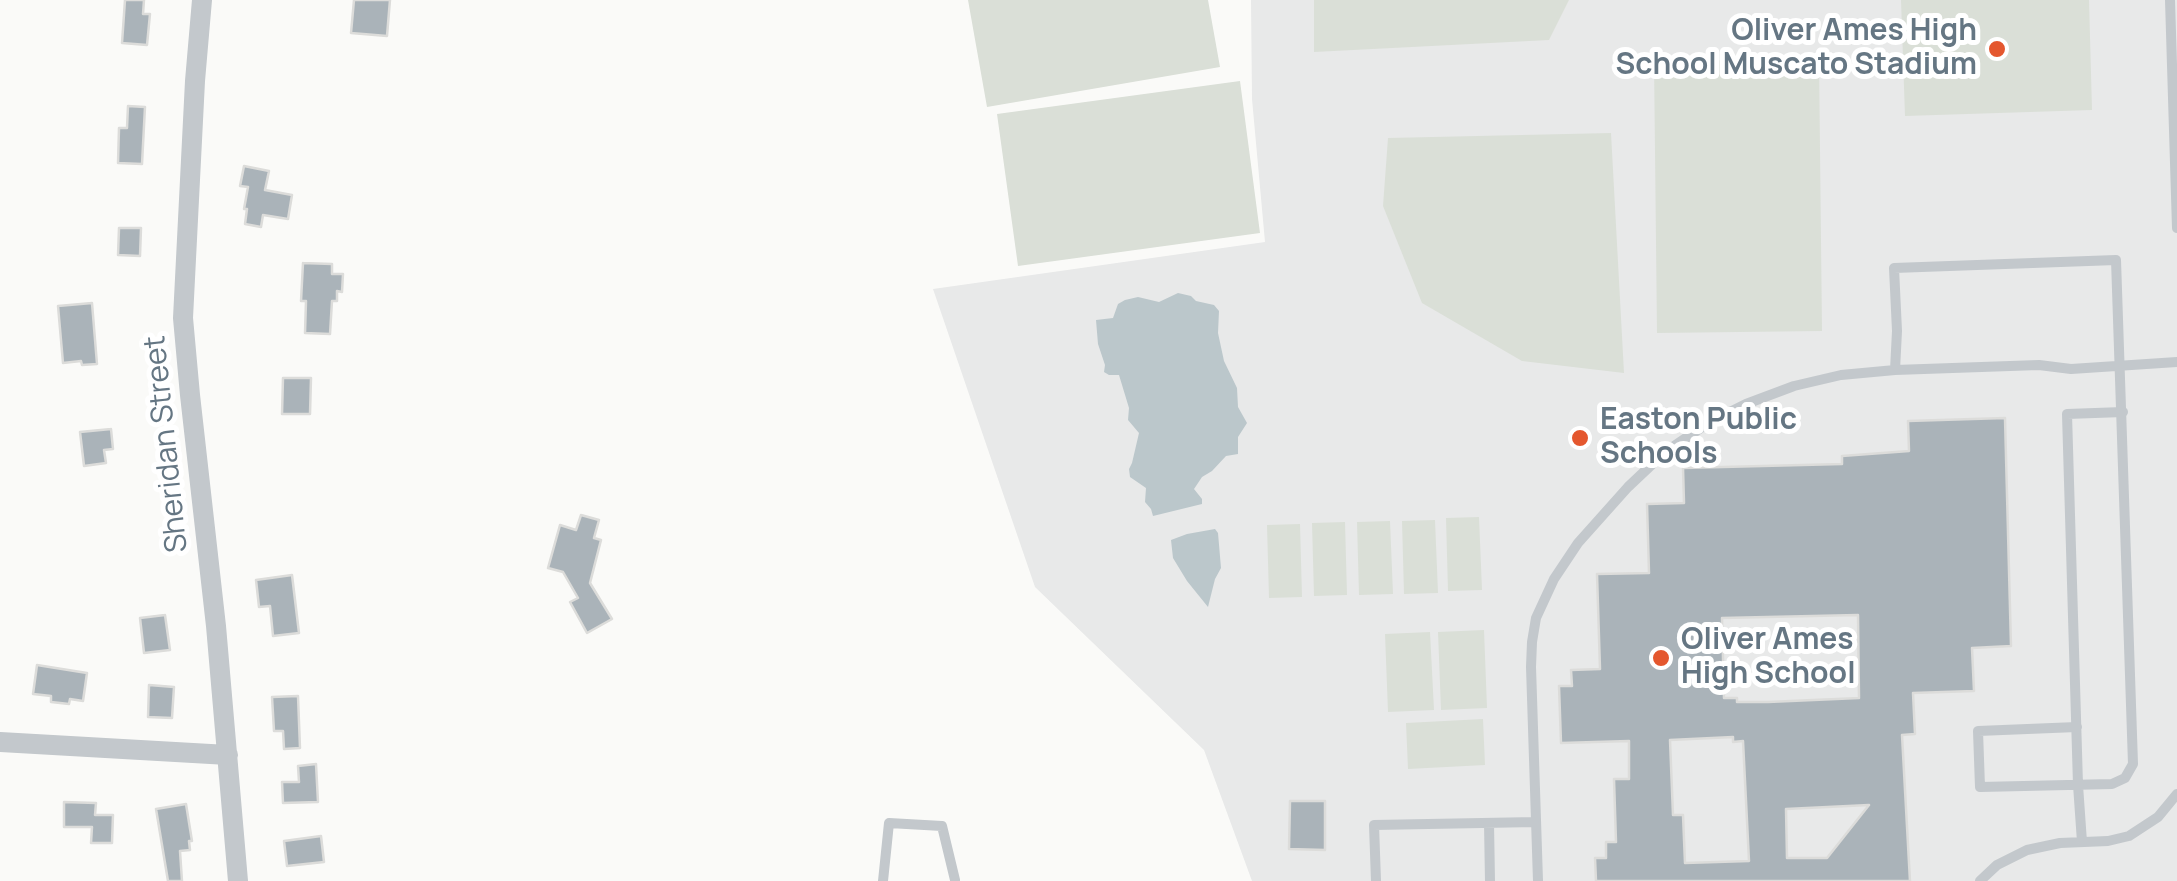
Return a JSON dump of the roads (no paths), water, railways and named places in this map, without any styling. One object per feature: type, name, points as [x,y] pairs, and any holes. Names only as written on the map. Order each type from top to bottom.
[{"type":"street","name":"Sheridan Street","points":[[202,0],[184,318],[238,881]]},
{"type":"street","points":[[0,742],[228,755]]},
{"type":"lane","points":[[2170,0],[2177,228]]},
{"type":"lane","points":[[1895,370],[1894,268],[2116,260],[2134,764],[2117,782],[1980,787],[1978,730],[2076,727]]},
{"type":"lane","points":[[1538,881],[1530,668],[1533,632],[1547,592],[1578,543],[1664,453],[1708,423],[1746,404],[1794,386],[1841,376],[1895,370],[2039,365],[2070,369],[2177,362]]},
{"type":"lane","points":[[2082,842],[2067,414],[2123,412]]},
{"type":"lane","points":[[1980,881],[1997,865],[2027,850],[2129,836],[2158,817],[2177,794]]},
{"type":"lane","points":[[1376,881],[1374,825],[1536,822]]},
{"type":"lane","points":[[1489,823],[1490,881]]},
{"type":"lane","points":[[883,881],[889,824],[942,826],[957,881]]},
{"type":"place","name":"Oliver Ames High School Muscato Stadium","points":[[1997,49]]},
{"type":"place","name":"Easton Public Schools","points":[[1580,438]]},
{"type":"place","name":"Oliver Ames High School","points":[[1661,658]]}]
